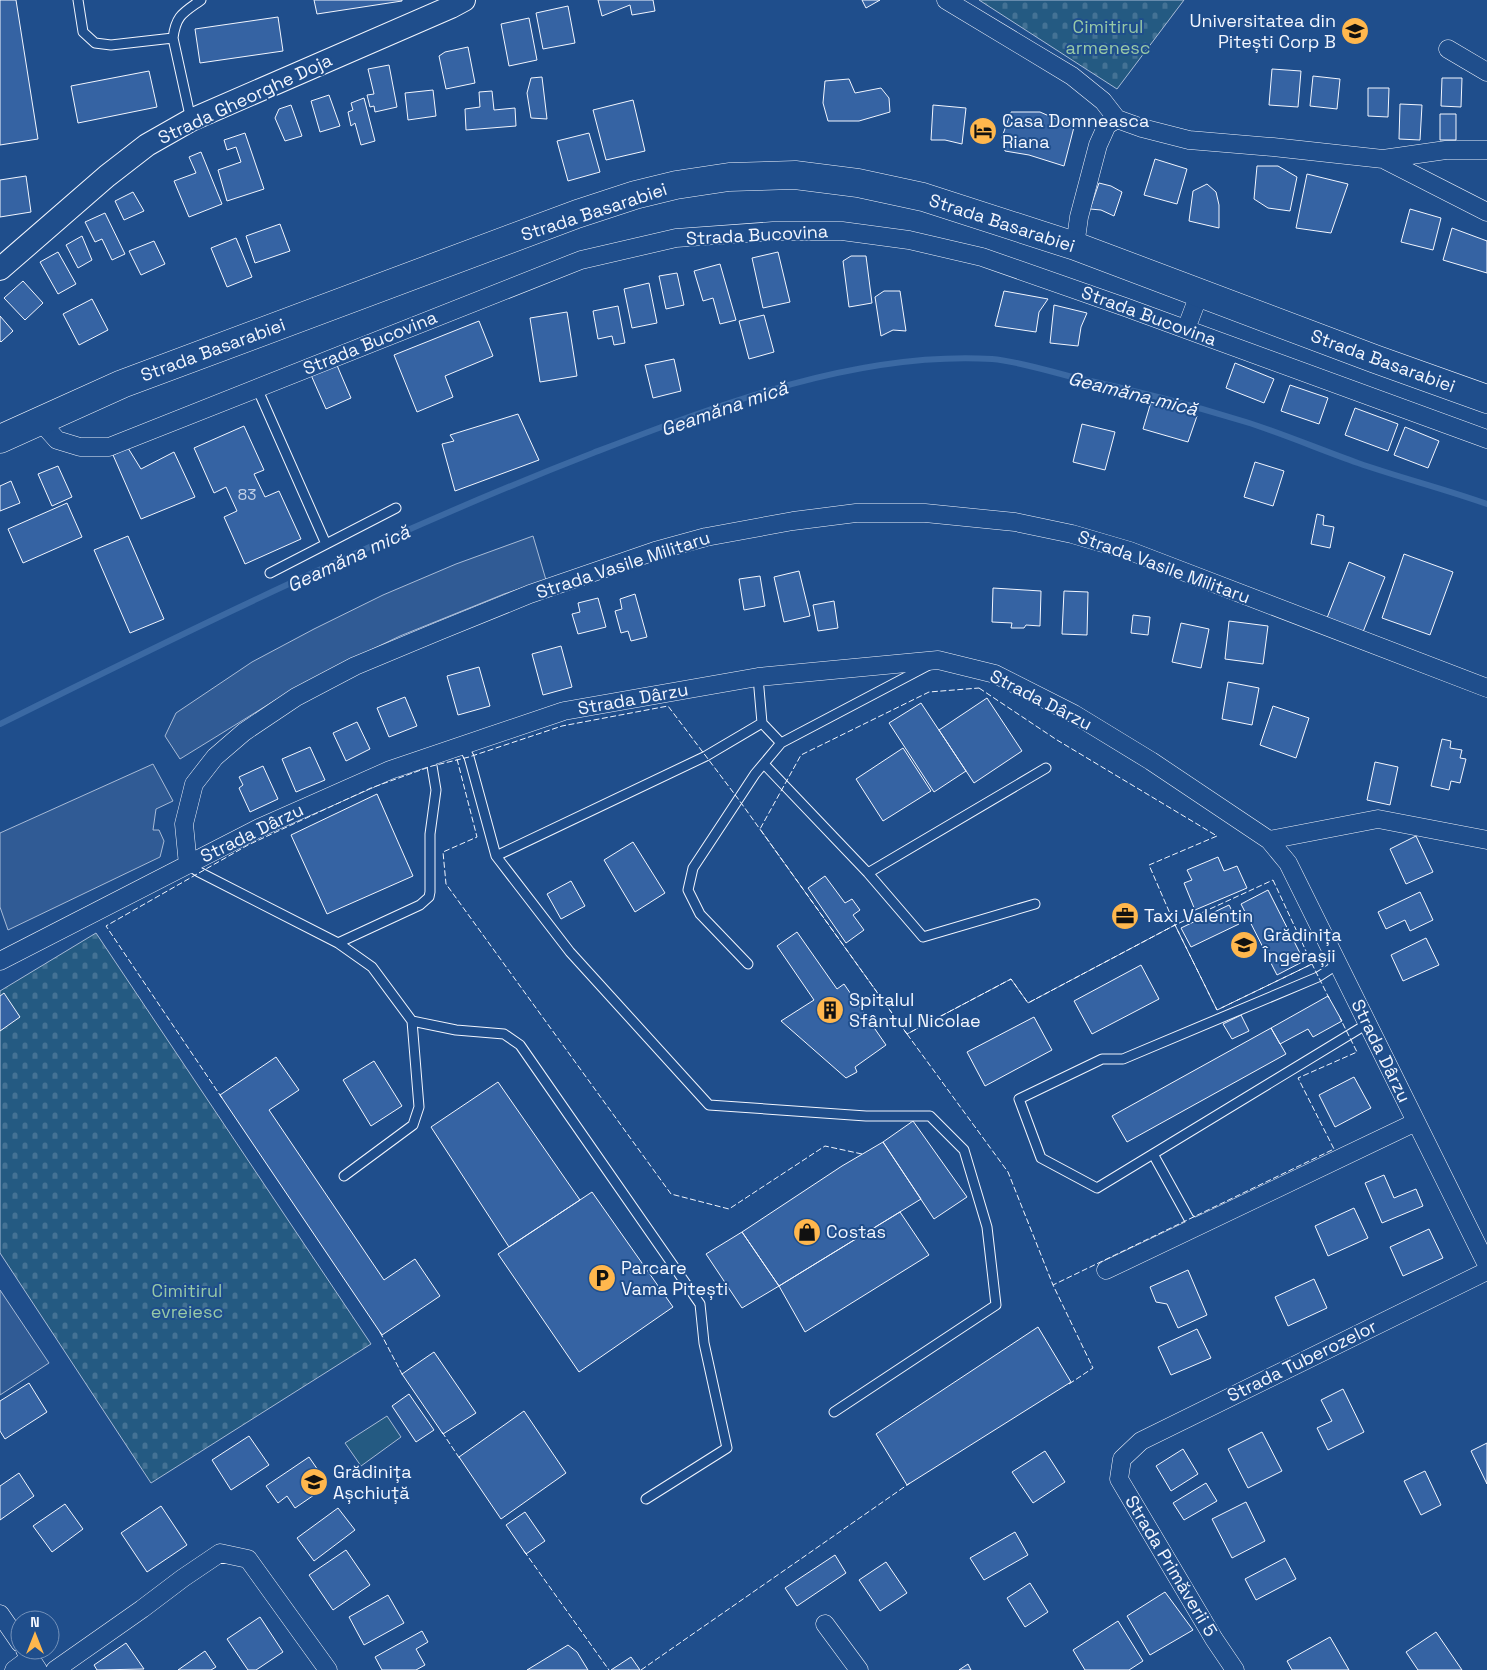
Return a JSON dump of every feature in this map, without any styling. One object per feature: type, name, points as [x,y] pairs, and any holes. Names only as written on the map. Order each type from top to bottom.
[{"type":"main road","name":"Strada Basarabiei","points":[[0,439],[122,384],[568,218],[635,195],[729,177],[794,175],[858,183],[922,197],[1075,246],[1487,399]]},
{"type":"street","name":"Strada Gheorghe Doja","points":[[0,269],[107,176],[147,145],[191,120],[464,0]]},
{"type":"street","points":[[946,0],[1072,76],[1103,101],[1117,119],[1142,128],[1189,140],[1383,159],[1446,150],[1487,150]]},
{"type":"street","points":[[1448,49],[1487,72]]},
{"type":"street","points":[[1075,246],[1079,217],[1098,145],[1108,125],[1117,119]]},
{"type":"street","points":[[1383,159],[1487,212]]},
{"type":"street","name":"Strada Bucovina","points":[[40,421],[57,440],[80,447],[109,447],[581,260],[676,238],[773,231],[842,231],[909,240],[982,257],[1487,439]]},
{"type":"street","points":[[1186,329],[1200,292]]},
{"type":"street","name":"Strada Vasile Militaru","points":[[188,864],[184,824],[194,784],[215,757],[244,732],[296,697],[354,666],[545,589],[664,548],[706,536],[793,521],[856,513],[925,513],[1015,522],[1072,534],[1130,552],[1487,688]]},
{"type":"street","name":"Strada Dârzu","points":[[0,960],[259,828],[390,770],[564,711],[758,677],[938,660],[995,674],[1074,714],[1151,761],[1269,840],[1288,863],[1487,1265]]},
{"type":"street","points":[[1269,840],[1378,819],[1487,840]]},
{"type":"street","points":[[1106,1270],[1416,1122]]},
{"type":"street","name":"Strada Tuberozelor","points":[[1122,1459],[1140,1441],[1487,1271]]},
{"type":"street","name":"Strada Primăverii 5","points":[[1122,1459],[1119,1479],[1214,1639],[1235,1670]]},
{"type":"street","points":[[55,1670],[220,1553],[248,1559],[328,1670]]},
{"type":"street","points":[[0,1614],[10,1629]]},
{"type":"street","points":[[826,1624],[859,1670]]},
{"type":"street","points":[[14,1670],[23,1660]]},
{"type":"lane","points":[[78,0],[83,32],[95,43],[111,45],[173,38]]},
{"type":"lane","points":[[191,120],[173,38],[174,25],[181,13],[201,0]]},
{"type":"lane","points":[[257,388],[326,544]]},
{"type":"lane","points":[[270,573],[396,508]]},
{"type":"lane","points":[[748,964],[700,914],[688,890],[693,868],[755,774],[781,743],[938,660]]},
{"type":"lane","points":[[758,677],[762,723],[781,743]]},
{"type":"lane","points":[[496,856],[706,756],[762,723]]},
{"type":"lane","points":[[463,746],[469,757],[496,856],[570,952],[709,1105],[866,1116],[930,1116],[964,1150],[987,1227],[996,1305],[834,1412]]},
{"type":"lane","points":[[338,943],[420,905],[429,897],[430,834],[436,790],[432,766],[428,756]]},
{"type":"lane","points":[[764,764],[868,872],[923,937],[1035,904]]},
{"type":"lane","points":[[868,872],[1046,768]]},
{"type":"lane","points":[[188,864],[199,872],[338,943],[372,967],[412,1021],[419,1107],[413,1125],[344,1176]]},
{"type":"lane","points":[[1338,964],[1318,977],[1123,1059],[1102,1059],[1019,1099],[1041,1158],[1097,1188],[1367,1024]]},
{"type":"lane","points":[[412,1021],[456,1030],[504,1034],[520,1045],[700,1304],[704,1342],[727,1448],[646,1499]]},
{"type":"lane","points":[[1153,1154],[1189,1219],[1199,1225]]},
{"type":"green space","name":"Cimitirul armenesc","points":[[979,0],[1184,0],[1117,89]]},
{"type":"green space","name":"Cimitirul evreiesc","points":[[96,933],[371,1344],[151,1483],[0,1253],[0,991]]},
{"type":"green space","points":[[387,1416],[401,1437],[361,1466],[345,1443]]},
{"type":"shaded area","points":[[533,536],[546,580],[504,594],[400,636],[331,669],[274,701],[180,759],[165,736],[176,713],[252,662],[383,595],[456,564]]},
{"type":"shaded area","points":[[153,764],[173,801],[156,809],[153,830],[159,830],[164,841],[160,857],[8,930],[0,907],[0,833]]},
{"type":"shaded area","points":[[0,1290],[49,1363],[0,1395]]},
{"type":"building","points":[[0,0],[16,0],[38,139],[0,145]]},
{"type":"building","points":[[314,0],[402,0],[402,1],[317,14]]},
{"type":"building","points":[[598,0],[653,0],[655,11],[632,15],[630,5],[602,16]]},
{"type":"building","points":[[862,0],[880,0],[866,8]]},
{"type":"building","points":[[568,6],[575,43],[543,49],[536,13]]},
{"type":"building","points":[[278,17],[283,51],[200,63],[195,29]]},
{"type":"building","points":[[529,18],[537,60],[509,66],[501,24]]},
{"type":"building","points":[[468,47],[475,83],[446,89],[439,56],[445,52]]},
{"type":"building","points":[[389,65],[397,107],[375,112],[374,106],[370,107],[367,95],[374,94],[368,69]]},
{"type":"building","points":[[1272,69],[1301,71],[1298,107],[1269,105]]},
{"type":"building","points":[[149,71],[157,107],[78,123],[71,86]]},
{"type":"building","points":[[1313,76],[1340,79],[1337,109],[1310,106]]},
{"type":"building","points":[[542,77],[547,119],[531,118],[527,93],[531,78]]},
{"type":"building","points":[[1442,78],[1462,78],[1461,107],[1441,106]]},
{"type":"building","points":[[849,79],[855,93],[881,88],[889,98],[890,112],[859,121],[828,121],[823,103],[825,81]]},
{"type":"building","points":[[1368,88],[1389,88],[1388,117],[1368,116]]},
{"type":"building","points":[[433,90],[436,116],[408,120],[405,93]]},
{"type":"building","points":[[492,91],[494,110],[515,108],[516,126],[466,130],[465,109],[480,107],[479,92]]},
{"type":"building","points":[[329,95],[340,126],[320,132],[311,101]]},
{"type":"building","points":[[364,98],[375,141],[361,145],[355,123],[351,126],[348,112],[353,110],[351,103]]},
{"type":"building","points":[[633,100],[645,151],[606,160],[593,110]]},
{"type":"building","points":[[1400,104],[1422,105],[1420,140],[1399,139]]},
{"type":"building","points":[[291,105],[302,136],[285,141],[275,118],[279,109]]},
{"type":"building","points":[[933,105],[966,108],[962,144],[945,140],[931,140]]},
{"type":"building","points":[[1011,112],[1040,112],[1074,127],[1064,166],[1029,155],[1005,151],[1002,137]]},
{"type":"building","points":[[1440,114],[1456,114],[1456,140],[1440,140]]},
{"type":"building","points":[[245,133],[264,189],[227,201],[218,170],[241,162],[236,147],[227,150],[224,140]]},
{"type":"building","points":[[589,133],[600,172],[568,181],[557,141]]},
{"type":"building","points":[[201,152],[222,204],[189,217],[174,181],[196,173],[189,157]]},
{"type":"building","points":[[1155,159],[1187,169],[1177,204],[1144,195]]},
{"type":"building","points":[[1257,166],[1278,166],[1297,177],[1290,211],[1268,208],[1254,199]]},
{"type":"building","points":[[1307,174],[1348,184],[1331,233],[1296,228]]},
{"type":"building","points":[[26,176],[31,212],[0,217],[0,180]]},
{"type":"building","points":[[1099,183],[1111,186],[1122,192],[1114,216],[1101,210],[1090,209]]},
{"type":"building","points":[[1207,184],[1216,192],[1219,205],[1219,228],[1189,221],[1193,191]]},
{"type":"building","points":[[133,192],[144,211],[124,220],[115,201]]},
{"type":"building","points":[[1410,209],[1441,218],[1433,250],[1401,242]]},
{"type":"building","points":[[105,213],[125,254],[112,260],[102,239],[95,242],[85,222]]},
{"type":"building","points":[[280,224],[290,251],[255,263],[246,236]]},
{"type":"building","points":[[1452,228],[1487,241],[1487,273],[1443,260]]},
{"type":"building","points":[[82,236],[92,260],[78,268],[66,245]]},
{"type":"building","points":[[236,238],[252,277],[227,287],[211,248]]},
{"type":"building","points":[[154,241],[165,264],[141,275],[129,251]]},
{"type":"building","points":[[58,252],[76,284],[58,294],[40,262]]},
{"type":"building","points":[[778,252],[790,302],[763,308],[752,258]]},
{"type":"building","points":[[851,256],[866,256],[872,303],[849,307],[843,261]]},
{"type":"building","points":[[720,264],[736,320],[720,324],[713,298],[703,301],[694,271]]},
{"type":"building","points":[[677,273],[684,305],[666,309],[659,276]]},
{"type":"building","points":[[23,281],[43,303],[25,320],[4,298]]},
{"type":"building","points":[[649,283],[657,323],[632,328],[624,289]]},
{"type":"building","points":[[884,291],[900,291],[906,331],[893,330],[881,336],[875,297]]},
{"type":"building","points":[[1004,291],[1048,299],[1039,312],[1036,332],[995,326]]},
{"type":"building","points":[[92,299],[108,330],[79,345],[63,314]]},
{"type":"building","points":[[1054,305],[1087,313],[1081,327],[1078,346],[1050,343]]},
{"type":"building","points":[[618,306],[625,343],[614,345],[612,336],[598,339],[593,311]]},
{"type":"building","points":[[567,312],[577,376],[540,382],[530,318]]},
{"type":"building","points":[[764,315],[774,352],[749,359],[739,321]]},
{"type":"building","points":[[0,316],[13,331],[1,342],[0,341]]},
{"type":"building","points":[[479,321],[493,356],[445,376],[453,397],[417,412],[394,355]]},
{"type":"building","points":[[674,359],[681,391],[653,398],[645,365]]},
{"type":"building","points":[[336,363],[351,398],[326,409],[311,375]]},
{"type":"building","points":[[1235,363],[1274,379],[1264,403],[1226,388]]},
{"type":"building","points":[[1290,385],[1328,398],[1319,424],[1281,411]]},
{"type":"building","points":[[1151,402],[1197,416],[1188,442],[1143,429]]},
{"type":"building","points":[[1355,408],[1398,424],[1388,451],[1345,435]]},
{"type":"building","points":[[518,414],[539,460],[455,491],[442,444],[454,441],[450,435]]},
{"type":"building","points":[[1082,424],[1115,432],[1105,470],[1073,462]]},
{"type":"building","points":[[244,426],[264,470],[254,474],[265,497],[279,491],[301,539],[245,564],[224,517],[237,511],[226,487],[214,493],[194,448]]},
{"type":"building","points":[[1405,427],[1439,441],[1428,468],[1394,455]]},
{"type":"building","points":[[128,448],[141,469],[174,452],[195,497],[141,519],[113,455]]},
{"type":"building","points":[[1255,462],[1284,471],[1273,506],[1244,497]]},
{"type":"building","points":[[58,466],[72,497],[52,506],[38,474]]},
{"type":"building","points":[[11,481],[20,503],[0,511],[0,486]]},
{"type":"building","points":[[67,503],[82,537],[23,563],[8,529]]},
{"type":"building","points":[[1317,514],[1324,516],[1323,525],[1334,527],[1330,548],[1311,544]]},
{"type":"building","points":[[128,536],[164,619],[130,633],[94,550]]},
{"type":"building","points":[[1404,554],[1453,572],[1430,635],[1382,618]]},
{"type":"building","points":[[1349,562],[1385,577],[1363,632],[1327,618]]},
{"type":"building","points":[[799,571],[810,616],[784,622],[774,577]]},
{"type":"building","points":[[760,576],[765,606],[744,610],[739,579]]},
{"type":"building","points":[[993,588],[1041,591],[1040,626],[1026,625],[1024,628],[1011,628],[1012,623],[992,622]]},
{"type":"building","points":[[1064,591],[1088,592],[1087,635],[1062,634]]},
{"type":"building","points":[[635,594],[647,637],[631,641],[628,631],[621,633],[615,611],[622,609],[620,599]]},
{"type":"building","points":[[598,598],[606,627],[578,634],[572,614],[580,612],[578,603]]},
{"type":"building","points":[[834,601],[838,628],[818,631],[813,605]]},
{"type":"building","points":[[1133,615],[1150,617],[1148,635],[1131,633]]},
{"type":"building","points":[[1229,621],[1268,626],[1263,664],[1225,659]]},
{"type":"building","points":[[1181,623],[1209,629],[1201,668],[1172,662]]},
{"type":"building","points":[[561,646],[572,687],[543,695],[532,654]]},
{"type":"building","points":[[479,667],[490,706],[458,715],[447,676]]},
{"type":"building","points":[[1228,682],[1259,688],[1252,725],[1222,719]]},
{"type":"building","points":[[405,697],[417,726],[389,737],[377,708]]},
{"type":"building","points":[[987,698],[1022,751],[974,783],[939,730]]},
{"type":"building","points":[[921,703],[966,771],[934,792],[889,723]]},
{"type":"building","points":[[1273,706],[1309,718],[1296,758],[1260,745]]},
{"type":"building","points":[[357,722],[370,749],[346,761],[333,733]]},
{"type":"building","points":[[1442,739],[1451,741],[1450,748],[1462,750],[1460,758],[1466,759],[1460,783],[1451,781],[1449,790],[1431,786]]},
{"type":"building","points":[[310,747],[325,780],[296,792],[282,759]]},
{"type":"building","points":[[903,748],[931,791],[883,821],[856,779]]},
{"type":"building","points":[[1375,762],[1398,767],[1390,805],[1367,800]]},
{"type":"building","points":[[263,766],[278,799],[250,812],[239,788],[243,785],[239,777]]},
{"type":"building","points":[[377,794],[413,876],[327,914],[291,835]]},
{"type":"building","points":[[1416,836],[1433,872],[1406,884],[1390,849]]},
{"type":"building","points":[[633,842],[665,893],[635,912],[604,860]]},
{"type":"building","points":[[1218,857],[1224,871],[1237,866],[1247,888],[1195,910],[1184,883],[1192,880],[1187,870]]},
{"type":"building","points":[[825,876],[845,903],[852,899],[860,910],[853,915],[864,930],[846,943],[808,888]]},
{"type":"building","points":[[571,881],[585,906],[561,919],[547,894]]},
{"type":"building","points":[[1268,890],[1304,961],[1277,975],[1241,904]]},
{"type":"building","points":[[1420,892],[1433,920],[1410,931],[1405,920],[1386,929],[1378,912]]},
{"type":"building","points":[[1229,905],[1239,924],[1191,947],[1181,928]]},
{"type":"building","name":"Spitalul Sfântul Nicolae","points":[[797,932],[837,989],[844,984],[886,1045],[855,1067],[857,1072],[846,1078],[781,1021],[814,1000],[777,946]]},
{"type":"building","points":[[1426,938],[1439,965],[1403,981],[1391,955]]},
{"type":"building","points":[[1141,965],[1159,999],[1092,1034],[1074,1001]]},
{"type":"building","points":[[4,993],[20,1017],[0,1031],[0,996]]},
{"type":"building","points":[[1328,996],[1342,1021],[1313,1037],[1308,1029],[1280,1044],[1271,1028]]},
{"type":"building","points":[[1241,1015],[1249,1031],[1232,1039],[1223,1024]]},
{"type":"building","points":[[1034,1017],[1052,1050],[985,1086],[967,1052]]},
{"type":"building","points":[[1271,1028],[1286,1054],[1127,1142],[1112,1116]]},
{"type":"building","points":[[276,1057],[299,1090],[269,1110],[384,1280],[415,1259],[440,1296],[382,1335],[220,1095]]},
{"type":"building","points":[[374,1061],[402,1106],[371,1126],[343,1080]]},
{"type":"building","points":[[1354,1077],[1371,1108],[1335,1127],[1319,1095]]},
{"type":"building","points":[[498,1082],[580,1200],[509,1247],[431,1127]]},
{"type":"building","points":[[913,1121],[967,1197],[934,1219],[883,1142]]},
{"type":"building","points":[[883,1142],[921,1199],[779,1286],[742,1232],[842,1166]]},
{"type":"building","points":[[1384,1175],[1394,1198],[1416,1189],[1423,1206],[1382,1223],[1365,1183]]},
{"type":"building","points":[[592,1192],[673,1307],[579,1372],[498,1254]]},
{"type":"building","points":[[1354,1208],[1368,1238],[1328,1256],[1315,1226]]},
{"type":"building","points":[[900,1212],[929,1255],[805,1332],[779,1286]]},
{"type":"building","points":[[1429,1229],[1443,1258],[1403,1276],[1390,1247]]},
{"type":"building","points":[[742,1232],[779,1286],[742,1308],[706,1254]]},
{"type":"building","points":[[1188,1270],[1207,1315],[1178,1328],[1167,1304],[1156,1302],[1150,1287]]},
{"type":"building","points":[[1314,1279],[1327,1308],[1288,1326],[1275,1297]]},
{"type":"building","points":[[1038,1327],[1071,1382],[907,1485],[876,1434]]},
{"type":"building","points":[[1197,1329],[1211,1358],[1171,1375],[1158,1347]]},
{"type":"building","points":[[434,1352],[476,1413],[443,1434],[402,1374]]},
{"type":"building","points":[[29,1383],[47,1412],[5,1439],[0,1431],[0,1401]]},
{"type":"building","points":[[1343,1389],[1364,1432],[1328,1450],[1317,1428],[1332,1421],[1321,1400]]},
{"type":"building","points":[[409,1394],[434,1430],[416,1442],[392,1406]]},
{"type":"building","points":[[524,1411],[566,1473],[501,1519],[459,1457]]},
{"type":"building","points":[[1262,1432],[1282,1471],[1248,1488],[1228,1449]]},
{"type":"building","points":[[249,1436],[269,1465],[231,1490],[212,1460]]},
{"type":"building","points":[[1487,1443],[1487,1484],[1471,1451]]},
{"type":"building","points":[[1183,1449],[1198,1474],[1171,1491],[1156,1466]]},
{"type":"building","points":[[1045,1451],[1065,1482],[1033,1503],[1012,1472]]},
{"type":"building","points":[[309,1457],[320,1473],[311,1481],[317,1493],[295,1508],[287,1496],[278,1503],[266,1486]]},
{"type":"building","points":[[1425,1471],[1441,1505],[1421,1515],[1404,1481]]},
{"type":"building","points":[[19,1473],[34,1496],[0,1520],[0,1486]]},
{"type":"building","points":[[1206,1483],[1217,1501],[1184,1520],[1173,1503]]},
{"type":"building","points":[[1246,1502],[1265,1541],[1232,1558],[1212,1519]]},
{"type":"building","points":[[65,1504],[83,1529],[52,1552],[33,1526]]},
{"type":"building","points":[[161,1506],[187,1545],[147,1572],[121,1533]]},
{"type":"building","points":[[338,1508],[355,1530],[314,1561],[297,1538]]},
{"type":"building","points":[[525,1512],[545,1541],[526,1554],[506,1525]]},
{"type":"building","points":[[1015,1532],[1028,1555],[984,1580],[970,1558]]},
{"type":"building","points":[[346,1550],[370,1585],[333,1610],[309,1575]]},
{"type":"building","points":[[835,1555],[846,1573],[797,1606],[785,1588]]},
{"type":"building","points":[[1285,1558],[1296,1579],[1256,1600],[1245,1579]]},
{"type":"building","points":[[886,1562],[907,1593],[880,1611],[859,1580]]},
{"type":"building","points":[[1030,1583],[1048,1612],[1025,1627],[1007,1598]]},
{"type":"building","points":[[1165,1592],[1193,1630],[1150,1655],[1127,1616]]},
{"type":"building","points":[[388,1595],[404,1623],[364,1645],[349,1617]]},
{"type":"building","points":[[260,1617],[283,1652],[256,1670],[248,1670],[227,1639]]},
{"type":"building","points":[[1118,1621],[1143,1661],[1129,1670],[1085,1670],[1073,1650]]},
{"type":"building","points":[[422,1631],[428,1642],[416,1649],[425,1665],[416,1670],[382,1670],[375,1657]]},
{"type":"building","points":[[1436,1632],[1462,1670],[1418,1670],[1406,1652]]},
{"type":"building","points":[[1330,1637],[1349,1670],[1292,1670],[1287,1661]]},
{"type":"building","points":[[126,1643],[144,1669],[97,1670],[94,1665]]},
{"type":"building","points":[[568,1645],[577,1652],[588,1670],[527,1670]]},
{"type":"building","points":[[205,1651],[216,1667],[211,1670],[178,1670]]},
{"type":"building","points":[[631,1657],[640,1670],[611,1670]]},
{"type":"building","points":[[968,1664],[971,1670],[959,1670]]},
{"type":"waterway","name":"Geamăna mică","points":[[0,724],[294,582],[517,483],[640,435],[738,400],[788,385],[890,364],[941,359],[992,359],[1023,364],[1141,393],[1246,422],[1344,458],[1487,504]]},
{"type":"fence","points":[[979,688],[1057,740],[1217,836],[1149,865],[1175,925],[1028,1003],[1011,979],[907,1034],[760,829],[801,755],[929,692],[979,688]]},
{"type":"fence","points":[[222,1098],[106,926],[248,845],[371,788],[432,766],[469,757],[562,726],[668,706],[739,800],[907,1034],[1011,979],[1028,1003],[1175,925],[1217,1010],[1312,964],[1329,998]]},
{"type":"fence","points":[[457,759],[477,837],[443,852],[446,884],[671,1194],[729,1209],[825,1146],[862,1154]]},
{"type":"fence","points":[[1273,880],[1312,964],[1217,1010],[1175,925],[1273,880]]},
{"type":"fence","points":[[1069,1384],[1093,1368],[1053,1285],[1334,1149],[1298,1078],[1357,1052],[1340,1018]]},
{"type":"fence","points":[[907,1034],[1008,1172],[1053,1285]]},
{"type":"fence","points":[[380,1332],[403,1376]]},
{"type":"fence","points":[[442,1432],[460,1459]]},
{"type":"fence","points":[[641,1670],[910,1483]]},
{"type":"fence","points":[[524,1551],[609,1670]]},
{"type":"place","name":"Universitatea din Pitești Corp B","points":[[1355,31]]},
{"type":"place","name":"Casa Domneasca Riana","points":[[983,131]]},
{"type":"place","name":"Taxi Valentin","points":[[1125,916]]},
{"type":"place","name":"Grădinița Îngerașii","points":[[1244,945]]},
{"type":"place","name":"Spitalul Sfântul Nicolae","points":[[830,1010]]},
{"type":"place","name":"Costas","points":[[807,1232]]},
{"type":"place","name":"Parcare Vama Pitești","points":[[602,1278]]},
{"type":"place","name":"Grădinița Așchiuță","points":[[314,1482]]}]
